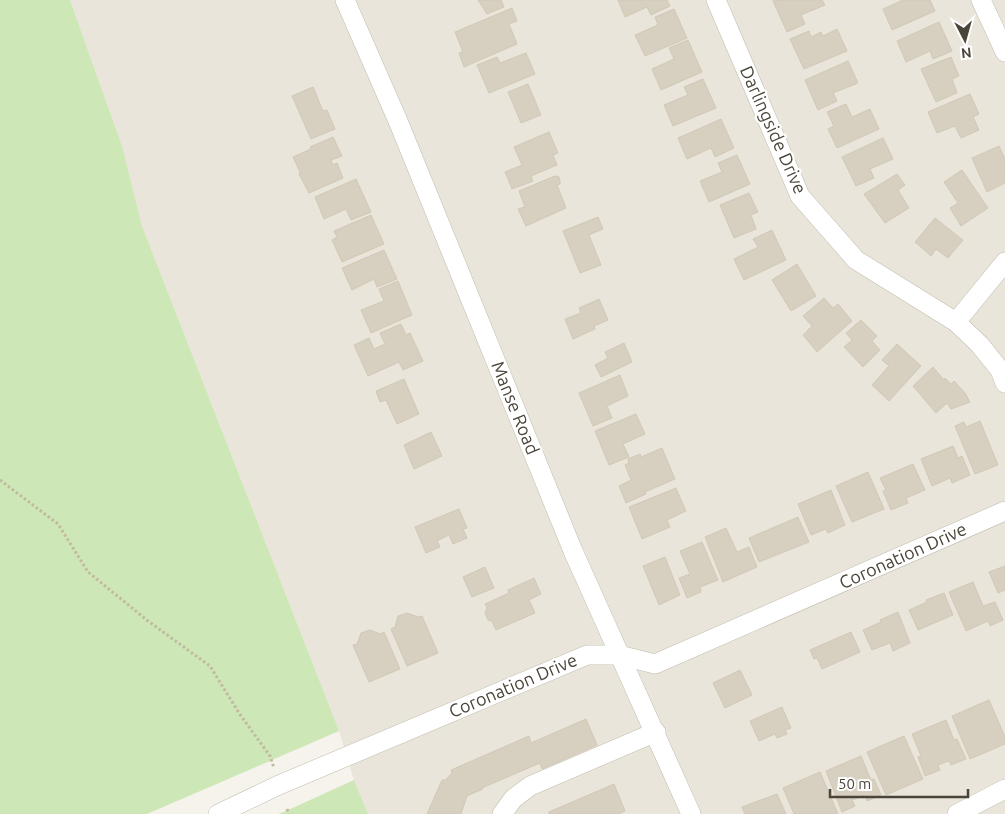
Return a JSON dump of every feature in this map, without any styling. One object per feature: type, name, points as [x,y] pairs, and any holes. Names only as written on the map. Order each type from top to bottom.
[{"type":"street","name":"Manse Road","points":[[345,0],[398,121],[573,551],[619,655],[656,732],[691,814]]},
{"type":"street","name":"Darlingside Drive","points":[[716,0],[800,196],[856,260],[956,322],[980,344],[1000,370],[1005,382]]},
{"type":"street","points":[[981,0],[1005,52]]},
{"type":"street","points":[[956,322],[1005,262]]},
{"type":"street","name":"Coronation Drive","points":[[218,814],[279,785],[587,655],[619,655],[655,664],[1005,511]]},
{"type":"street","points":[[502,814],[513,799],[530,786],[656,732]]},
{"type":"street","points":[[957,814],[1005,789]]},
{"type":"path","points":[[0,480],[58,524],[88,572],[148,621],[210,666],[239,713],[270,756],[279,785]]},
{"type":"path","points":[[287,809],[289,814]]},
{"type":"shaded area","points":[[70,0],[1005,0],[1005,814],[368,814],[354,780],[339,731],[142,226],[123,149]]},
{"type":"green space","points":[[0,0],[70,0],[123,149],[142,226],[339,731],[147,814],[0,814]]},
{"type":"green space","points":[[354,780],[368,814],[278,814],[286,811]]},
{"type":"building","points":[[478,0],[501,0],[504,7],[487,14]]},
{"type":"building","points":[[618,0],[667,0],[670,6],[651,15],[647,7],[625,17]]},
{"type":"building","points":[[774,0],[822,0],[825,5],[801,15],[805,24],[787,32]]},
{"type":"building","points":[[903,0],[930,0],[935,11],[892,30],[883,9]]},
{"type":"building","points":[[512,8],[517,21],[509,24],[517,44],[464,67],[459,53],[463,52],[455,32]]},
{"type":"building","points":[[674,9],[687,38],[645,56],[635,35],[658,25],[655,17]]},
{"type":"building","points":[[939,22],[952,51],[933,59],[930,51],[906,62],[897,41]]},
{"type":"building","points":[[837,29],[847,51],[804,69],[790,39],[809,31],[811,37],[821,32],[823,36]]},
{"type":"building","points":[[688,40],[702,72],[661,90],[652,69],[674,59],[669,48]]},
{"type":"building","points":[[526,53],[535,74],[489,93],[477,65],[497,57],[500,63]]},
{"type":"building","points":[[951,57],[959,76],[952,79],[957,93],[936,102],[921,69]]},
{"type":"building","points":[[848,61],[858,83],[833,93],[837,101],[818,110],[805,80]]},
{"type":"building","points":[[703,79],[716,108],[673,126],[664,105],[688,95],[684,87]]},
{"type":"building","points":[[528,84],[541,115],[521,123],[508,92]]},
{"type":"building","points":[[313,87],[323,111],[327,110],[335,129],[311,139],[292,96]]},
{"type":"building","points":[[970,94],[979,114],[973,117],[979,130],[961,138],[955,126],[937,133],[928,112]]},
{"type":"building","points":[[846,104],[852,117],[870,109],[879,129],[837,148],[828,129],[834,126],[827,112]]},
{"type":"building","points":[[721,119],[734,148],[715,157],[711,148],[687,159],[678,138]]},
{"type":"building","points":[[549,132],[558,153],[553,155],[557,165],[531,176],[533,181],[512,189],[505,172],[522,165],[514,147]]},
{"type":"building","points":[[333,137],[342,156],[331,160],[333,165],[337,163],[343,178],[309,193],[293,157]]},
{"type":"building","points":[[883,138],[893,159],[870,169],[874,178],[856,186],[842,157]]},
{"type":"building","points":[[999,146],[1005,159],[1005,183],[987,192],[972,158]]},
{"type":"building","points":[[737,155],[750,184],[709,202],[700,181],[722,172],[718,163]]},
{"type":"building","points":[[962,170],[988,208],[961,226],[950,208],[958,203],[944,182]]},
{"type":"building","points":[[897,174],[905,185],[898,190],[909,208],[885,223],[864,194]]},
{"type":"building","points":[[555,176],[559,177],[560,184],[557,185],[566,208],[526,226],[518,209],[525,207],[519,191]]},
{"type":"building","points":[[356,179],[371,212],[351,220],[346,209],[324,219],[315,197]]},
{"type":"building","points":[[749,193],[758,212],[751,215],[756,229],[734,238],[720,205]]},
{"type":"building","points":[[371,215],[384,244],[342,262],[332,240],[337,237],[334,231]]},
{"type":"building","points":[[598,217],[603,229],[589,235],[601,265],[580,273],[563,231]]},
{"type":"building","points":[[935,218],[963,240],[948,258],[936,249],[931,256],[915,242]]},
{"type":"building","points":[[772,230],[786,260],[744,280],[734,259],[758,247],[753,239]]},
{"type":"building","points":[[384,250],[397,279],[377,287],[374,279],[352,290],[342,268]]},
{"type":"building","points":[[797,264],[816,296],[791,311],[772,280]]},
{"type":"building","points":[[398,281],[412,315],[371,333],[361,310],[384,301],[379,289]]},
{"type":"building","points":[[824,298],[833,308],[838,304],[852,321],[817,352],[803,335],[812,326],[803,316]]},
{"type":"building","points":[[599,299],[608,320],[594,326],[595,329],[573,339],[565,319],[581,313],[579,308]]},
{"type":"building","points":[[861,320],[877,336],[872,341],[880,350],[863,367],[844,347],[852,340],[846,333]]},
{"type":"building","points":[[401,324],[406,335],[410,333],[423,361],[403,370],[399,362],[368,376],[354,345],[369,338],[374,349],[385,344],[380,333]]},
{"type":"building","points":[[624,343],[632,362],[601,377],[595,365],[608,358],[605,352]]},
{"type":"building","points":[[897,344],[921,366],[889,401],[872,385],[889,366],[882,360]]},
{"type":"building","points":[[933,367],[944,380],[945,378],[951,384],[954,381],[970,402],[951,409],[947,403],[936,413],[913,386]]},
{"type":"building","points":[[620,375],[628,396],[607,406],[612,418],[593,426],[579,393]]},
{"type":"building","points":[[404,379],[419,414],[397,424],[386,400],[380,402],[376,391]]},
{"type":"building","points":[[636,414],[645,434],[623,444],[629,457],[609,465],[595,431]]},
{"type":"building","points":[[980,421],[998,465],[975,474],[955,426],[964,422],[966,427]]},
{"type":"building","points":[[431,432],[442,456],[414,469],[404,445]]},
{"type":"building","points":[[953,446],[958,458],[962,456],[970,475],[952,483],[950,478],[932,486],[921,459]]},
{"type":"building","points":[[662,448],[675,479],[645,492],[646,494],[626,503],[619,486],[631,480],[625,465],[629,463],[628,459],[640,454],[641,457]]},
{"type":"building","points":[[913,464],[925,490],[906,498],[908,503],[891,510],[883,491],[886,490],[880,478]]},
{"type":"building","points":[[868,472],[884,509],[852,522],[836,486]]},
{"type":"building","points":[[676,488],[686,511],[667,520],[670,527],[642,539],[629,507]]},
{"type":"building","points":[[831,490],[845,525],[828,533],[826,529],[811,535],[798,504]]},
{"type":"building","points":[[459,509],[467,528],[463,529],[467,538],[453,544],[449,535],[437,541],[440,547],[426,553],[415,527]]},
{"type":"building","points":[[798,517],[809,542],[759,562],[749,538]]},
{"type":"building","points":[[726,528],[737,552],[749,547],[757,567],[723,582],[705,537]]},
{"type":"building","points":[[702,542],[718,580],[700,587],[701,592],[687,598],[679,578],[690,574],[680,551]]},
{"type":"building","points":[[665,557],[680,595],[659,605],[643,566]]},
{"type":"building","points":[[1005,566],[1005,590],[998,593],[989,572]]},
{"type":"building","points":[[485,567],[494,588],[472,597],[463,577]]},
{"type":"building","points":[[534,578],[541,594],[529,600],[535,613],[496,630],[492,621],[488,620],[485,613],[487,608],[485,604],[509,593],[508,590]]},
{"type":"building","points":[[973,582],[983,606],[995,602],[1003,620],[990,626],[988,621],[966,631],[949,592]]},
{"type":"building","points":[[944,593],[953,615],[918,630],[909,610],[927,602],[926,600]]},
{"type":"building","points":[[898,612],[910,643],[893,651],[890,643],[872,650],[863,630]]},
{"type":"building","points":[[407,613],[418,617],[422,616],[438,653],[407,666],[391,629],[395,627],[398,616]]},
{"type":"building","points":[[370,630],[380,634],[384,632],[400,669],[369,682],[353,645],[357,644],[361,633]]},
{"type":"building","points":[[851,632],[860,652],[822,669],[817,658],[814,659],[810,650]]},
{"type":"building","points":[[740,670],[752,695],[725,708],[713,683]]},
{"type":"building","points":[[989,700],[1005,737],[1005,744],[970,759],[952,716]]},
{"type":"building","points":[[782,707],[791,728],[785,730],[787,734],[777,738],[775,734],[759,741],[750,721]]},
{"type":"building","points":[[586,719],[597,745],[542,769],[540,763],[482,788],[467,796],[461,814],[427,814],[442,780],[445,780],[452,773],[451,770],[529,736],[531,743]]},
{"type":"building","points":[[946,720],[954,740],[957,739],[966,759],[951,765],[949,761],[938,765],[940,770],[925,776],[918,757],[921,756],[912,734]]},
{"type":"building","points":[[904,736],[923,779],[886,795],[867,752]]},
{"type":"building","points":[[861,756],[871,780],[874,779],[881,795],[867,801],[865,795],[852,800],[855,806],[842,812],[826,771]]},
{"type":"building","points":[[820,772],[838,814],[794,814],[783,788]]},
{"type":"building","points":[[614,784],[625,811],[618,814],[549,814],[549,812]]},
{"type":"building","points":[[777,794],[786,814],[745,814],[742,807]]}]
